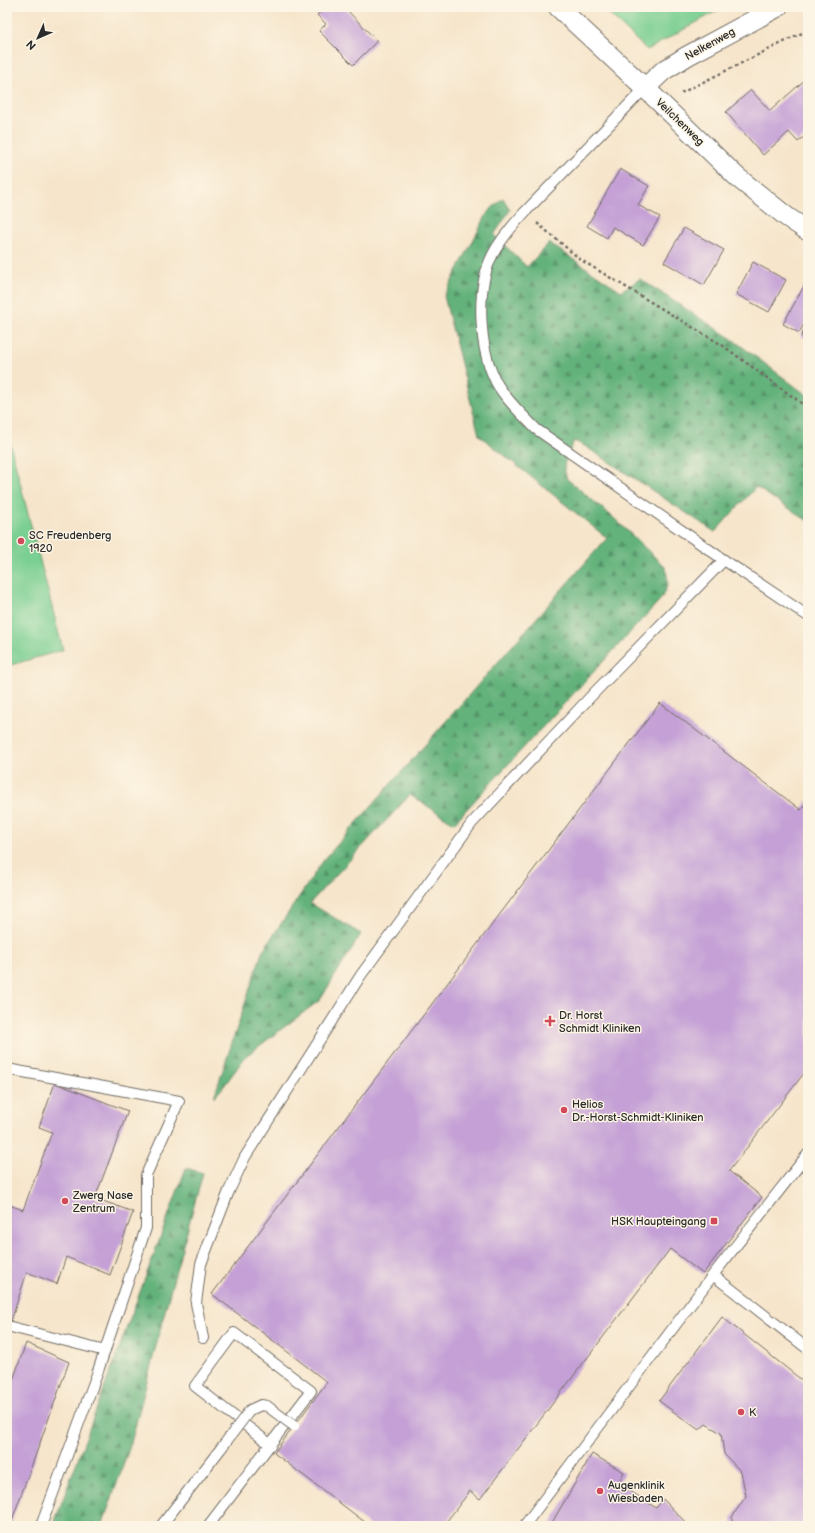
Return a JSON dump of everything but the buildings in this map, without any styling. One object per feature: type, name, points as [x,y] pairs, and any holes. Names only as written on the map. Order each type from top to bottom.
[{"type":"street","name":"Veilchenweg","points":[[558,7],[737,177],[808,231]]},
{"type":"street","name":"Nelkenweg","points":[[645,88],[663,71],[686,56],[778,7]]},
{"type":"lane","points":[[645,88],[524,212],[509,229],[493,254],[485,276],[481,309],[486,353],[496,382],[510,402],[536,429],[724,560],[808,616]]},
{"type":"lane","points":[[203,1338],[196,1303],[202,1264],[229,1191],[245,1157],[361,975],[472,823],[594,693],[724,560]]},
{"type":"lane","points":[[7,1069],[180,1101],[146,1174],[146,1228],[105,1351],[41,1526]]},
{"type":"lane","points":[[524,1526],[713,1276],[808,1154]]},
{"type":"lane","points":[[713,1276],[808,1349]]},
{"type":"lane","points":[[7,1326],[105,1351]]},
{"type":"lane","points":[[208,1526],[271,1445],[311,1391],[234,1333],[195,1386],[271,1445]]},
{"type":"lane","points":[[161,1526],[250,1410],[261,1405],[267,1406],[294,1426]]},
{"type":"path","points":[[660,103],[808,30]]},
{"type":"path","points":[[524,212],[581,260],[722,345],[808,408]]},
{"type":"green space","points":[[602,7],[724,7],[647,50]]},
{"type":"green space","points":[[503,198],[510,210],[494,235],[527,267],[549,243],[621,291],[640,279],[732,339],[808,396],[808,521],[756,487],[715,532],[585,446],[574,441],[565,462],[564,469],[567,479],[615,519],[666,568],[668,584],[661,599],[454,823],[410,795],[310,903],[361,934],[320,1000],[246,1056],[221,1090],[214,1097],[262,952],[323,861],[607,538],[479,435],[444,296],[488,212]]},
{"type":"green space","name":"SC Freudenberg 1920","points":[[7,432],[63,650],[7,666]]},
{"type":"green space","points":[[186,1168],[203,1173],[166,1307],[131,1443],[102,1526],[53,1526]]},
{"type":"place","name":"SC Freudenberg 1920","points":[[21,541]]},
{"type":"place","name":"Dr. Horst Schmidt Kliniken","points":[[550,1021]]},
{"type":"place","name":"Helios Dr.-Horst-Schmidt-Kliniken","points":[[564,1110]]},
{"type":"place","name":"Zwerg Nase Zentrum","points":[[65,1201]]},
{"type":"place","name":"HSK Haupteingang","points":[[714,1221]]},
{"type":"place","name":"K","points":[[741,1412]]},
{"type":"place","name":"Augenklinik Wiesbaden","points":[[600,1491]]}]
